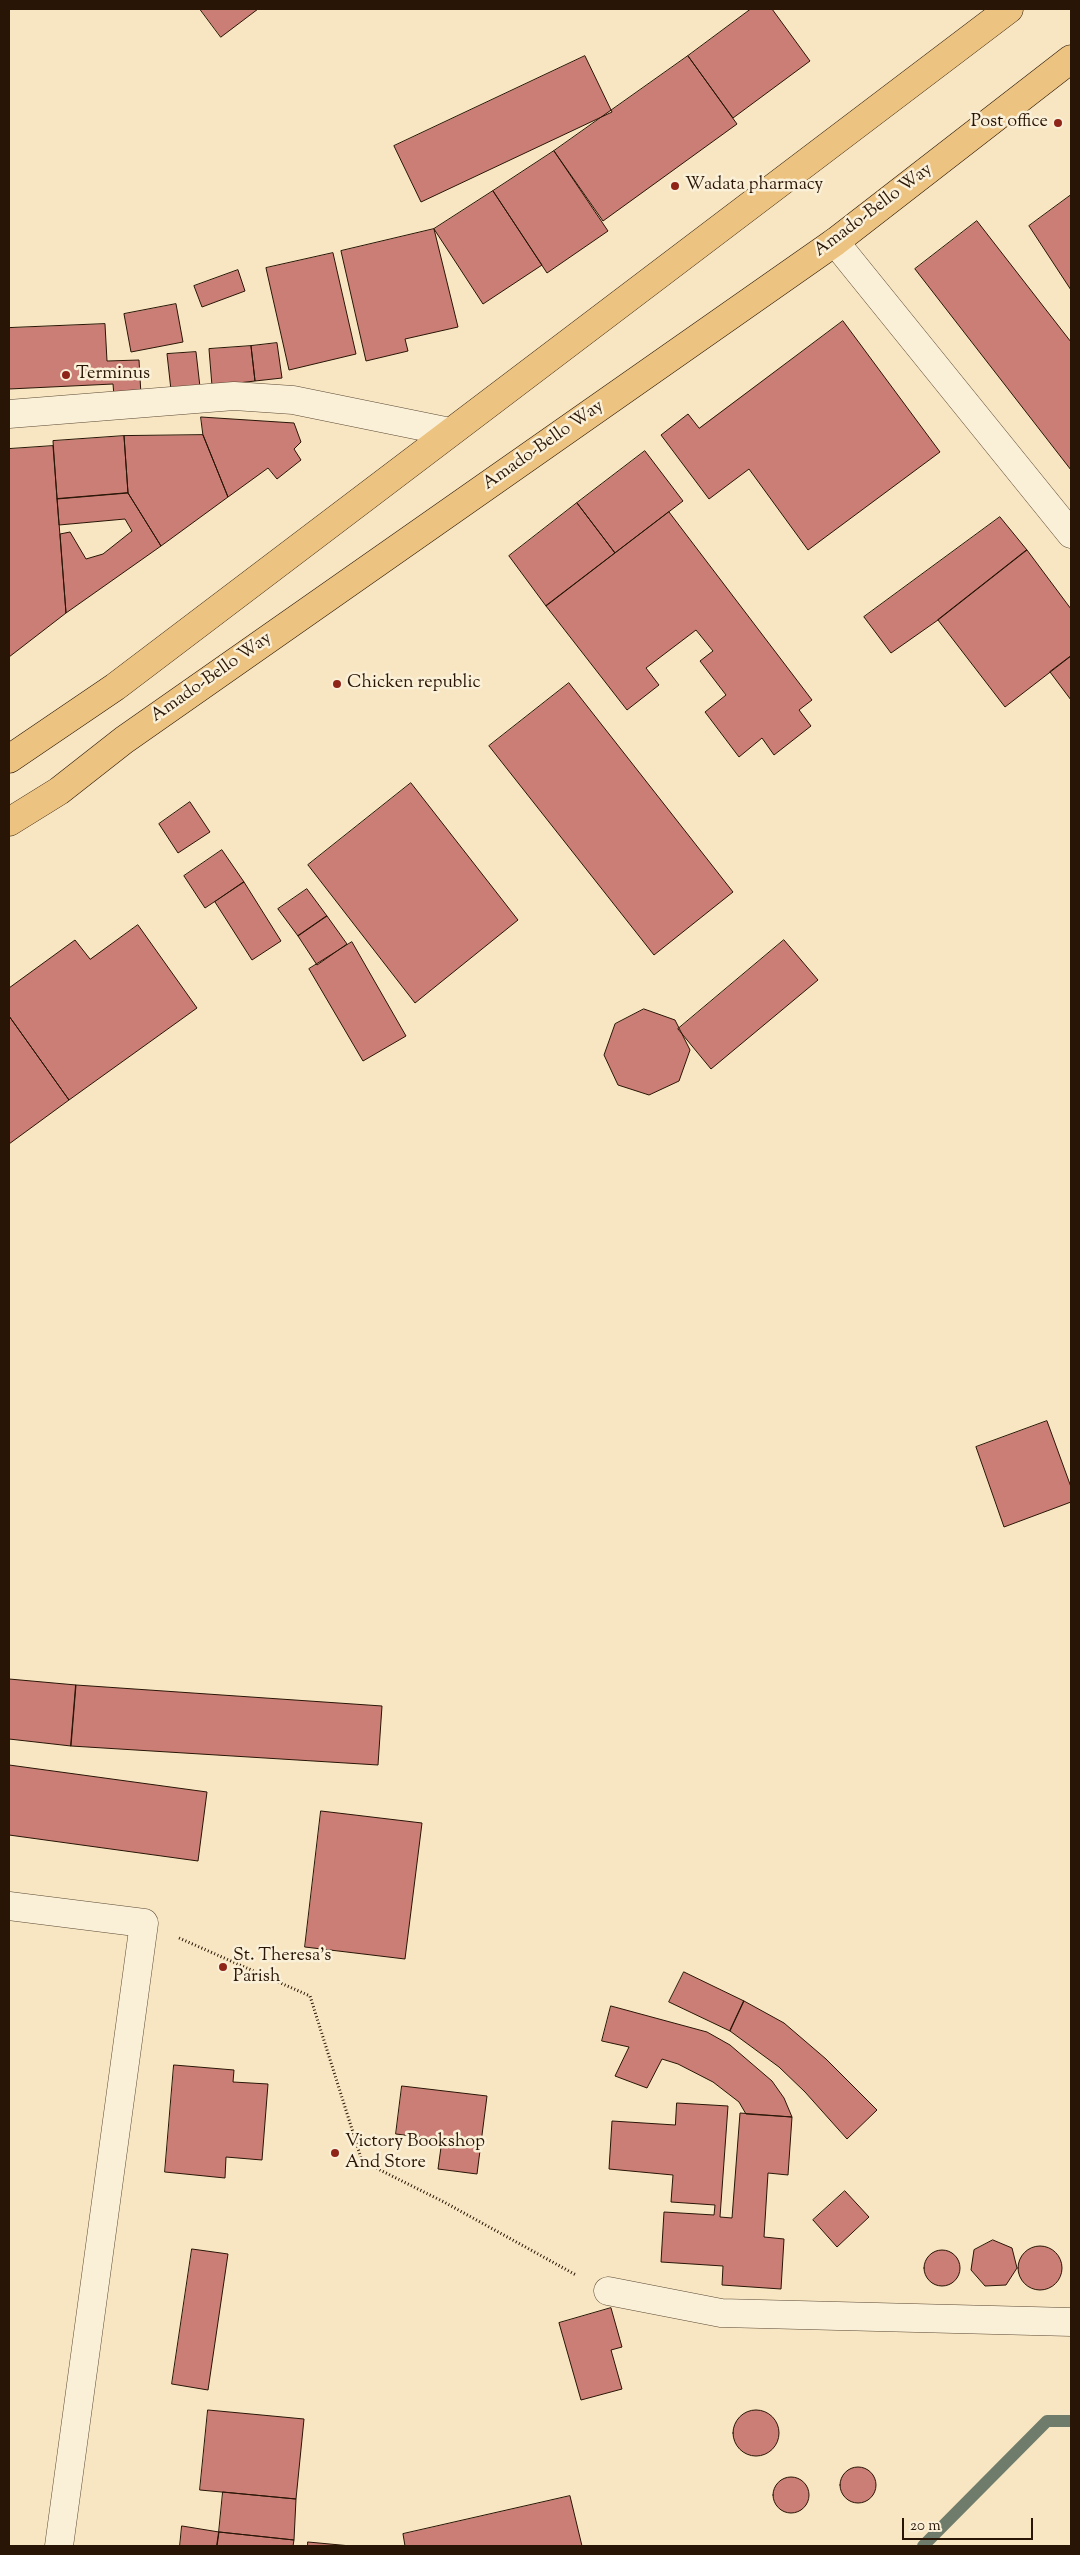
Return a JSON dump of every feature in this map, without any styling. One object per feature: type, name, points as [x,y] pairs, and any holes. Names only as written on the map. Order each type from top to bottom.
[{"type":"main road","points":[[9,759],[115,687],[1010,9]]},
{"type":"main road","name":"Amado-Bello Way","points":[[9,822],[59,792],[124,740],[836,242],[1071,59]]},
{"type":"main road","points":[[1040,84],[1071,67]]},
{"type":"street","points":[[836,242],[1071,534]]},
{"type":"street","points":[[9,414],[234,396],[293,400],[450,432]]},
{"type":"street","points":[[9,1906],[144,1923],[59,2546]]},
{"type":"street","points":[[608,2291],[721,2313],[1071,2322]]},
{"type":"path","points":[[144,1923],[310,1996],[362,2161],[608,2291]]},
{"type":"building","points":[[200,9],[258,9],[221,37]]},
{"type":"building","points":[[751,9],[772,9],[810,61],[733,118],[688,56]]},
{"type":"building","points":[[585,56],[612,112],[421,202],[394,146]]},
{"type":"building","points":[[688,56],[737,124],[603,221],[554,151]]},
{"type":"building","points":[[554,151],[608,231],[547,273],[493,191]]},
{"type":"building","points":[[493,191],[542,265],[483,304],[434,229]]},
{"type":"building","points":[[1071,195],[1071,290],[1029,226]]},
{"type":"building","points":[[977,221],[1071,342],[1071,470],[915,269]]},
{"type":"building","points":[[434,229],[458,327],[405,339],[408,351],[366,361],[341,251]]},
{"type":"building","points":[[333,253],[356,354],[289,370],[266,268]]},
{"type":"building","points":[[238,270],[245,291],[202,307],[194,286]]},
{"type":"building","points":[[176,304],[183,342],[131,352],[124,314]]},
{"type":"building","points":[[843,321],[940,452],[808,550],[749,469],[709,499],[661,435],[688,414],[699,428]]},
{"type":"building","points":[[105,324],[107,361],[139,360],[141,395],[114,396],[113,384],[9,389],[9,328]]},
{"type":"building","points":[[277,343],[282,378],[255,381],[251,346]]},
{"type":"building","points":[[251,346],[255,381],[212,386],[209,349]]},
{"type":"building","points":[[196,352],[200,387],[171,390],[167,354]]},
{"type":"building","points":[[201,417],[294,423],[301,442],[294,449],[301,460],[277,479],[268,468],[228,497],[203,435]]},
{"type":"building","points":[[203,435],[228,497],[161,546],[128,493],[124,436]]},
{"type":"building","points":[[124,436],[128,493],[57,499],[53,441]]},
{"type":"building","points":[[53,446],[66,613],[9,657],[9,449]]},
{"type":"building","points":[[645,451],[683,501],[615,553],[577,503]]},
{"type":"building","points":[[128,493],[161,546],[66,613],[60,534],[70,532],[86,559],[103,554],[132,531],[125,519],[59,525],[57,499]]},
{"type":"building","points":[[577,503],[615,553],[546,606],[509,556]]},
{"type":"building","points":[[669,512],[812,700],[799,710],[811,726],[774,755],[762,738],[739,757],[705,712],[726,695],[700,661],[713,651],[696,630],[646,668],[659,685],[627,710],[546,606]]},
{"type":"building","points":[[1000,517],[1027,550],[938,620],[891,653],[864,617]]},
{"type":"building","points":[[1027,550],[1071,609],[1071,656],[1005,707],[938,620]]},
{"type":"building","points":[[1071,656],[1071,700],[1050,672]]},
{"type":"building","points":[[569,683],[733,892],[654,955],[489,746]]},
{"type":"building","points":[[411,783],[518,920],[415,1003],[308,865]]},
{"type":"building","points":[[190,802],[210,832],[178,853],[159,824]]},
{"type":"building","points":[[222,850],[244,882],[205,908],[184,876]]},
{"type":"building","points":[[244,882],[281,941],[252,960],[215,902]]},
{"type":"building","points":[[307,889],[327,916],[298,936],[278,909]]},
{"type":"building","points":[[327,916],[347,944],[317,965],[298,936]]},
{"type":"building","points":[[138,925],[197,1008],[69,1100],[9,1016],[9,988],[75,940],[90,959]]},
{"type":"building","points":[[784,940],[818,980],[711,1069],[678,1029]]},
{"type":"building","points":[[352,942],[406,1036],[363,1061],[309,969]]},
{"type":"building","points":[[644,1009],[675,1020],[690,1050],[679,1081],[649,1095],[618,1085],[604,1055],[615,1024]]},
{"type":"building","points":[[9,1016],[69,1100],[9,1144]]},
{"type":"building","points":[[1047,1421],[1071,1487],[1071,1502],[1004,1527],[976,1447]]},
{"type":"building","points":[[9,1679],[76,1685],[71,1746],[9,1739]]},
{"type":"building","points":[[76,1685],[382,1706],[378,1765],[71,1746]]},
{"type":"building","points":[[9,1765],[207,1792],[198,1861],[9,1835]]},
{"type":"building","points":[[321,1811],[422,1823],[405,1959],[305,1947]]},
{"type":"building","points":[[684,1972],[744,2001],[730,2031],[669,2002]]},
{"type":"building","points":[[744,2001],[784,2023],[826,2059],[877,2110],[847,2139],[805,2092],[779,2067],[730,2031]]},
{"type":"building","points":[[611,2006],[707,2032],[730,2045],[772,2081],[784,2098],[792,2117],[746,2114],[739,2102],[713,2082],[678,2064],[662,2059],[647,2088],[615,2076],[629,2047],[602,2041]]},
{"type":"building","points":[[174,2065],[234,2070],[233,2082],[268,2084],[262,2160],[226,2157],[225,2178],[165,2172]]},
{"type":"building","points":[[402,2086],[487,2096],[477,2174],[438,2169],[442,2140],[396,2134]]},
{"type":"building","points":[[677,2103],[728,2106],[720,2217],[732,2218],[740,2113],[792,2117],[788,2175],[768,2173],[764,2237],[784,2239],[781,2289],[722,2285],[723,2266],[661,2262],[664,2212],[714,2215],[715,2205],[671,2202],[673,2175],[609,2169],[612,2121],[675,2125]]},
{"type":"building","points":[[845,2191],[869,2217],[837,2247],[813,2220]]},
{"type":"building","points":[[993,2240],[1012,2248],[1017,2268],[1006,2285],[985,2286],[971,2270],[974,2250]]},
{"type":"building","points":[[1044,2246],[1056,2252],[1061,2259],[1061,2277],[1056,2284],[1049,2289],[1036,2290],[1024,2284],[1019,2277],[1018,2264],[1024,2252],[1031,2247]]},
{"type":"building","points":[[192,2249],[228,2254],[208,2390],[172,2384]]},
{"type":"building","points":[[942,2250],[949,2251],[955,2255],[959,2261],[959,2275],[955,2281],[949,2285],[942,2286],[935,2285],[929,2281],[925,2275],[924,2268],[925,2261],[929,2255],[935,2251]]},
{"type":"building","points":[[611,2308],[622,2347],[611,2350],[622,2389],[581,2400],[559,2323]]},
{"type":"building","points":[[208,2410],[304,2419],[296,2499],[200,2490]]},
{"type":"building","points":[[751,2410],[761,2410],[775,2420],[779,2433],[775,2446],[769,2452],[761,2456],[751,2456],[737,2446],[733,2438],[733,2428],[743,2414]]},
{"type":"building","points":[[858,2467],[865,2468],[871,2472],[875,2478],[875,2492],[871,2498],[865,2502],[858,2503],[851,2502],[845,2498],[841,2492],[840,2485],[841,2478],[845,2472],[851,2468]]},
{"type":"building","points":[[791,2477],[798,2478],[804,2482],[808,2488],[808,2502],[804,2508],[798,2512],[791,2513],[784,2512],[778,2508],[774,2502],[773,2495],[774,2488],[778,2482],[784,2478]]},
{"type":"building","points":[[223,2492],[296,2499],[294,2540],[219,2532]]},
{"type":"building","points":[[570,2496],[582,2546],[405,2546],[403,2534]]},
{"type":"building","points":[[182,2526],[219,2532],[217,2546],[180,2546]]},
{"type":"building","points":[[219,2532],[294,2540],[293,2546],[217,2546]]},
{"type":"building","points":[[308,2542],[351,2546],[308,2546]]},
{"type":"waterway","points":[[923,2546],[1047,2421],[1071,2421]]},
{"type":"place","name":"Post office","points":[[1058,123]]},
{"type":"place","name":"Wadata pharmacy","points":[[675,186]]},
{"type":"place","name":"Terminus","points":[[66,375]]},
{"type":"place","name":"Chicken republic","points":[[337,684]]},
{"type":"place","name":"St. Theresa's Parish","points":[[223,1967]]},
{"type":"place","name":"Victory Bookshop And Store","points":[[335,2153]]}]
